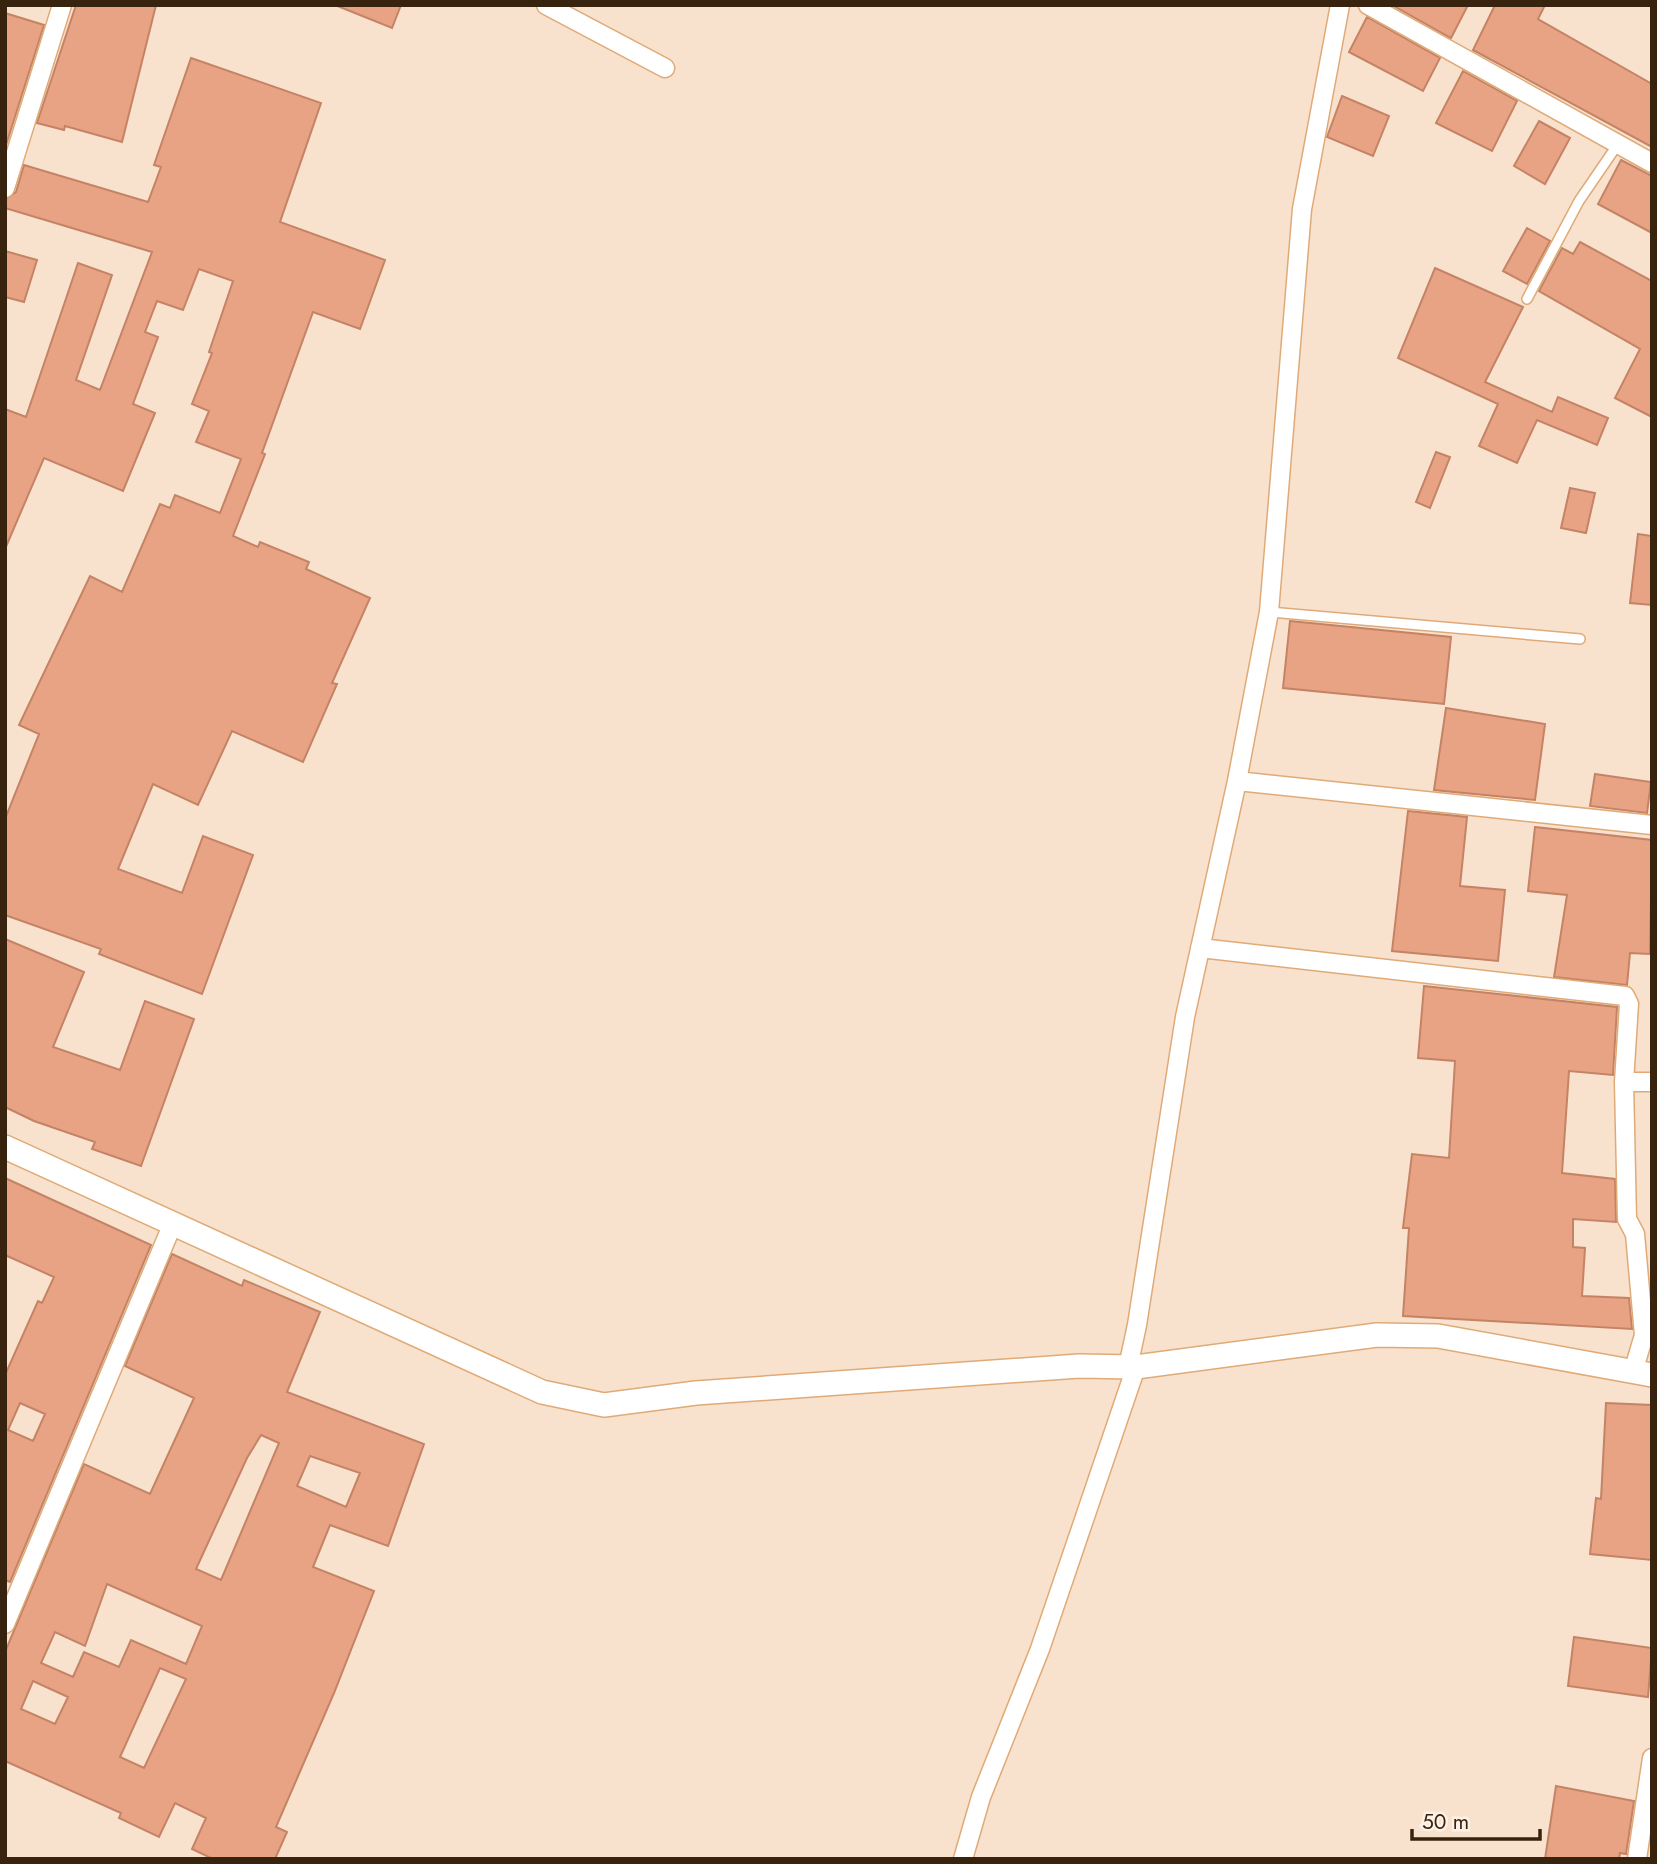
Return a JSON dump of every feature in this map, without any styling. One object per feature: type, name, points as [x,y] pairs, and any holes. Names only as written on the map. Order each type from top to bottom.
[{"type":"street","points":[[5,188],[62,5]]},
{"type":"street","points":[[546,5],[665,68]]},
{"type":"street","points":[[963,1859],[981,1797],[1040,1649],[1132,1367],[1185,1017],[1237,781],[1269,612],[1302,209],[1340,5]]},
{"type":"street","points":[[1368,5],[1652,163]]},
{"type":"street","points":[[1237,781],[1652,825]]},
{"type":"street","points":[[7,1152],[173,1223],[542,1392],[604,1405],[710,1392],[1079,1366],[1132,1367],[1377,1335],[1438,1336],[1642,1373],[1644,1233],[1628,1219],[1625,1082],[1629,1004],[1625,996],[1618,993],[1200,948]]},
{"type":"street","points":[[1625,1082],[1652,1082]]},
{"type":"street","points":[[5,1624],[173,1223]]},
{"type":"street","points":[[1637,1859],[1652,1758]]},
{"type":"lane","points":[[1527,299],[1579,201],[1618,144]]},
{"type":"lane","points":[[1269,612],[1580,639]]},
{"type":"building","points":[[76,5],[156,5],[122,142],[65,126],[64,130],[37,123]]},
{"type":"building","points":[[335,5],[401,5],[392,28]]},
{"type":"building","points":[[1392,5],[1468,5],[1451,38]]},
{"type":"building","points":[[1495,5],[1545,5],[1538,19],[1652,84],[1652,147],[1473,50]]},
{"type":"building","points":[[5,13],[44,25],[6,145],[5,145]]},
{"type":"building","points":[[1367,17],[1440,58],[1423,91],[1349,52]]},
{"type":"building","points":[[191,58],[321,103],[280,222],[385,260],[360,329],[313,312],[262,453],[265,454],[233,536],[258,547],[260,542],[309,562],[306,569],[370,598],[332,683],[337,684],[303,762],[232,731],[198,805],[153,784],[118,869],[182,893],[203,836],[253,855],[202,994],[99,954],[101,949],[5,915],[5,819],[39,734],[19,725],[90,576],[122,592],[160,504],[170,508],[175,495],[220,513],[241,459],[196,442],[209,411],[192,404],[212,353],[209,352],[233,281],[199,269],[183,310],[157,301],[145,332],[158,337],[133,404],[155,413],[123,491],[44,458],[5,549],[5,409],[26,417],[78,263],[112,275],[76,380],[100,390],[152,252],[5,208],[5,199],[16,192],[24,165],[148,202],[161,167],[154,165]]},
{"type":"building","points":[[1463,71],[1517,101],[1492,151],[1436,123]]},
{"type":"building","points":[[1342,96],[1389,116],[1373,156],[1327,137]]},
{"type":"building","points":[[1539,121],[1570,138],[1545,184],[1514,166]]},
{"type":"building","points":[[1621,160],[1652,176],[1652,233],[1598,204]]},
{"type":"building","points":[[1527,228],[1550,241],[1527,284],[1503,271]]},
{"type":"building","points":[[1580,242],[1652,281],[1652,417],[1615,398],[1640,349],[1539,291],[1562,248],[1573,254]]},
{"type":"building","points":[[5,251],[37,260],[24,302],[5,297]]},
{"type":"building","points":[[1435,268],[1523,307],[1485,382],[1552,412],[1558,397],[1608,418],[1597,445],[1537,420],[1517,463],[1479,446],[1498,404],[1398,358]]},
{"type":"building","points":[[1436,452],[1450,457],[1430,508],[1416,502]]},
{"type":"building","points":[[1570,488],[1595,493],[1586,533],[1561,528]]},
{"type":"building","points":[[1638,534],[1652,536],[1652,605],[1630,603]]},
{"type":"building","points":[[1290,621],[1451,637],[1444,704],[1283,688]]},
{"type":"building","points":[[1446,708],[1545,724],[1535,800],[1434,790]]},
{"type":"building","points":[[1595,774],[1651,782],[1647,813],[1590,806]]},
{"type":"building","points":[[1408,811],[1467,817],[1460,886],[1505,890],[1498,961],[1392,951]]},
{"type":"building","points":[[1535,827],[1652,840],[1650,954],[1630,953],[1627,985],[1554,977],[1567,895],[1528,891]]},
{"type":"building","points":[[5,939],[84,972],[53,1047],[120,1070],[145,1001],[194,1019],[141,1166],[92,1149],[95,1142],[34,1121],[5,1107]]},
{"type":"building","points":[[1424,986],[1617,1007],[1613,1075],[1569,1071],[1562,1173],[1615,1179],[1616,1222],[1573,1219],[1573,1247],[1585,1248],[1582,1296],[1629,1298],[1632,1329],[1403,1316],[1409,1228],[1403,1228],[1412,1154],[1449,1158],[1455,1061],[1418,1058]]},
{"type":"building","points":[[5,1178],[151,1245],[10,1582],[5,1580],[5,1375],[38,1301],[42,1303],[54,1277],[5,1255]],"holes":[[[20,1403],[45,1414],[33,1441],[8,1430]]]},
{"type":"building","points":[[172,1254],[242,1286],[244,1280],[320,1312],[287,1392],[424,1444],[388,1546],[330,1525],[313,1567],[374,1591],[334,1693],[276,1827],[287,1832],[275,1859],[213,1859],[192,1849],[206,1818],[175,1803],[159,1837],[119,1818],[121,1813],[5,1761],[5,1652],[84,1464],[150,1494],[194,1398],[125,1366]],"holes":[[[261,1435],[279,1443],[221,1580],[196,1569],[247,1458]],[[310,1456],[360,1473],[346,1507],[297,1486]],[[107,1584],[202,1626],[186,1664],[131,1640],[119,1667],[84,1652],[73,1677],[41,1663],[55,1632],[85,1646]],[[160,1668],[186,1679],[144,1768],[120,1757]],[[33,1681],[68,1697],[55,1724],[21,1709]]]},
{"type":"building","points":[[1606,1403],[1652,1405],[1652,1560],[1590,1554],[1596,1498],[1601,1499]]},
{"type":"building","points":[[1574,1637],[1652,1648],[1648,1697],[1568,1686]]},
{"type":"building","points":[[1556,1786],[1634,1801],[1626,1854],[1620,1853],[1619,1859],[1545,1859]]}]
